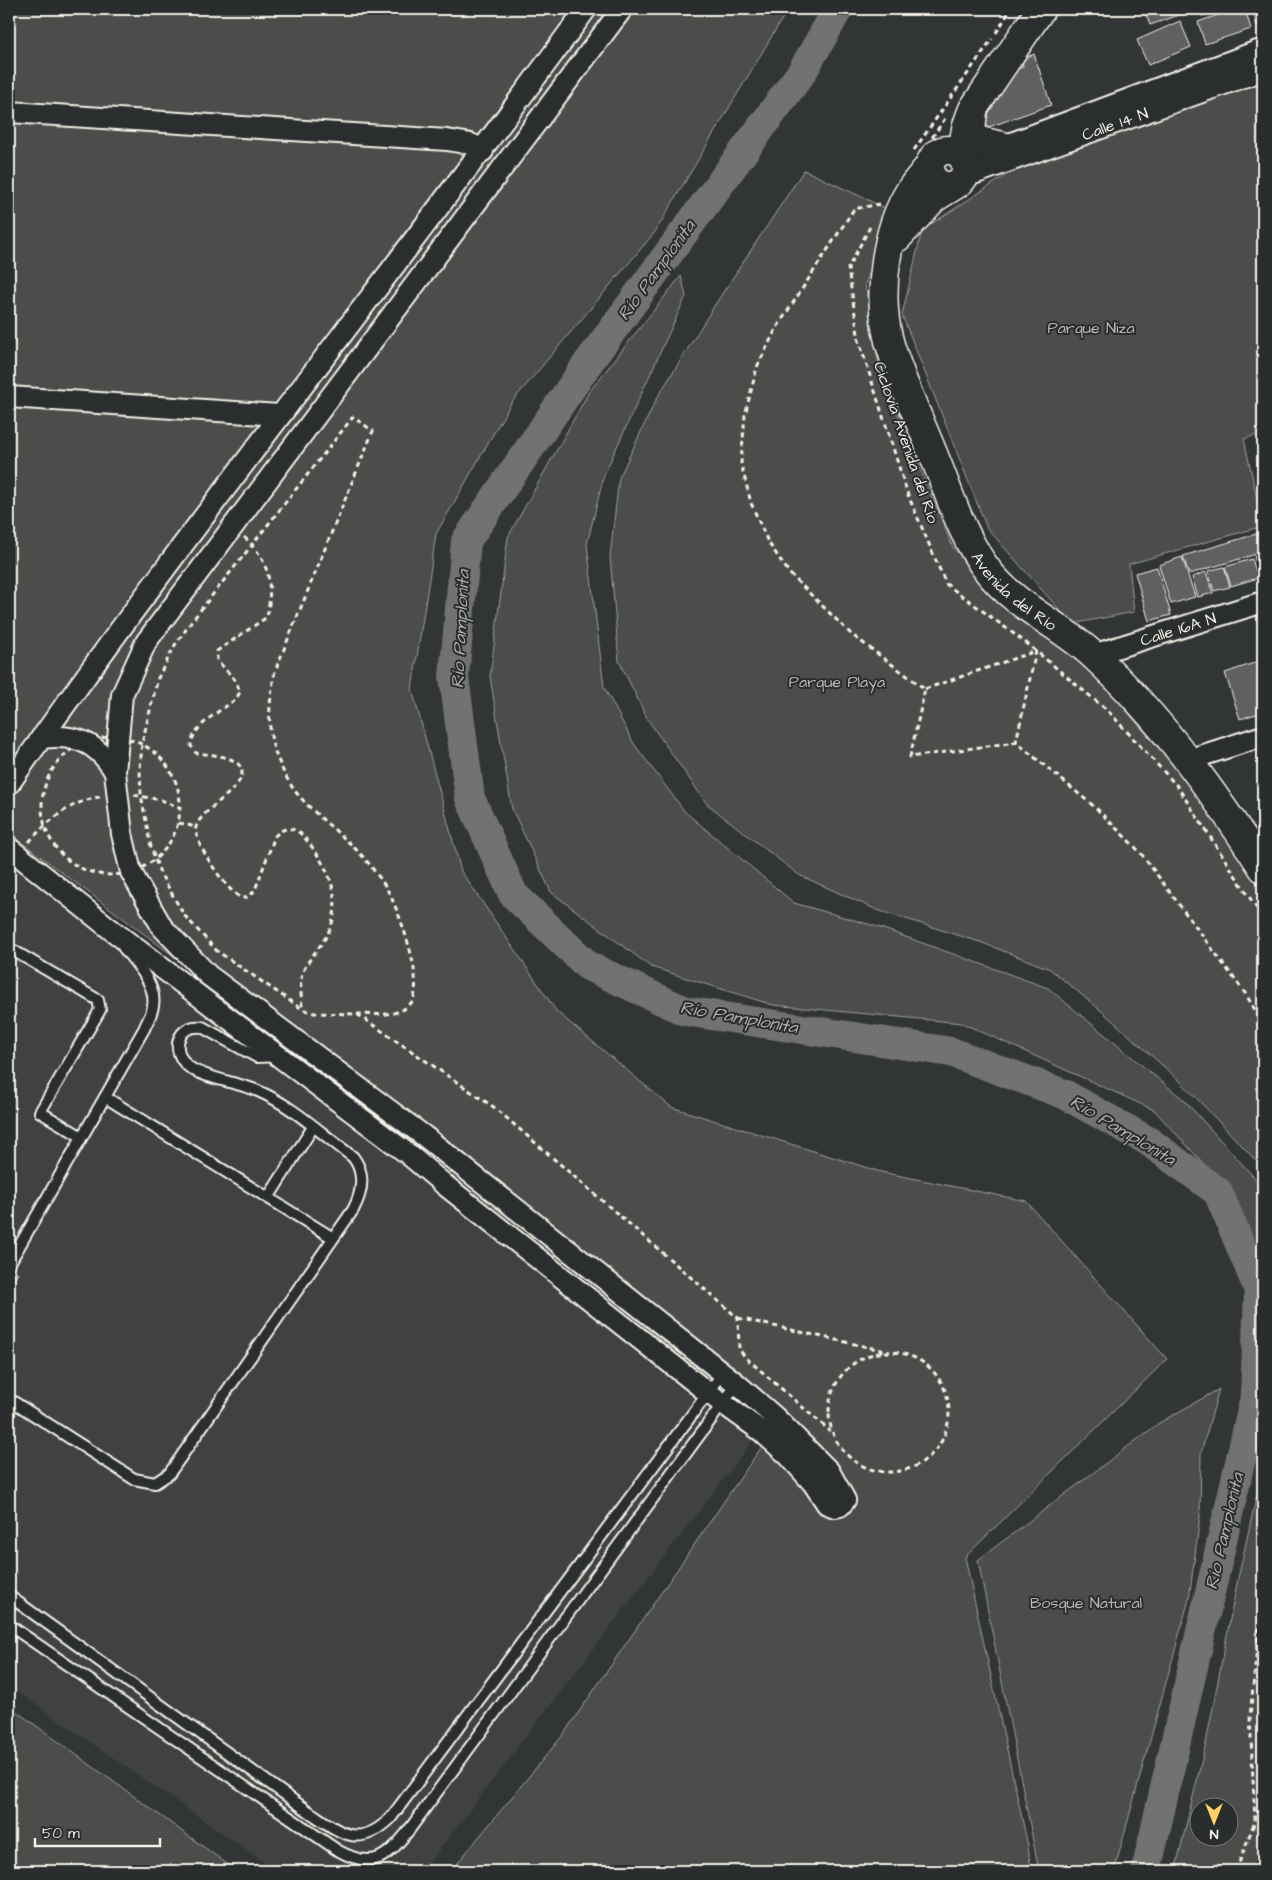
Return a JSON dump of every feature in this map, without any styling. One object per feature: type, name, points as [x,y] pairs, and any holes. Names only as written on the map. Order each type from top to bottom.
[{"type":"main road","points":[[889,251],[908,225],[934,198],[962,174],[964,138],[961,111],[1042,9]]},
{"type":"main road","name":"Avenida del Río","points":[[961,111],[926,156],[904,202],[889,251],[883,288],[889,340],[971,547],[990,573],[1020,602],[1093,655],[1155,720],[1223,806],[1263,868]]},
{"type":"main road","points":[[961,111],[975,136],[986,144],[1002,146]]},
{"type":"main road","points":[[926,156],[944,150],[956,151],[962,174]]},
{"type":"street","points":[[9,784],[40,738],[280,414],[483,151],[586,9]]},
{"type":"street","points":[[9,831],[13,851],[109,928],[408,1154],[715,1398],[761,1430],[789,1456],[813,1483],[828,1504],[835,1507],[840,1506],[845,1500],[829,1472],[783,1425],[730,1379],[424,1136],[208,975],[162,927],[131,872],[122,834],[115,772],[122,695],[146,642],[622,9]]},
{"type":"street","name":"Calle 14 N","points":[[962,174],[1002,146],[1263,49]]},
{"type":"street","name":"Calle 14 N","points":[[962,174],[1263,70]]},
{"type":"street","points":[[9,112],[446,140],[471,144],[483,151]]},
{"type":"street","points":[[9,397],[280,414]]},
{"type":"street","name":"Calle 16A N","points":[[1093,655],[1263,602]]},
{"type":"street","points":[[40,738],[63,736],[85,742],[97,749],[115,772]]},
{"type":"street","points":[[1188,760],[1263,736]]},
{"type":"street","points":[[408,1154],[415,1156],[421,1154],[426,1142],[424,1136]]},
{"type":"street","points":[[446,1186],[450,1174],[464,1169]]},
{"type":"lane","points":[[9,1264],[144,1029],[153,1008],[154,993],[145,975],[109,928]]},
{"type":"lane","points":[[9,948],[98,1000],[100,1010],[96,1018],[40,1112],[82,1137]]},
{"type":"lane","points":[[9,1399],[134,1479],[148,1483],[161,1481],[169,1474],[357,1202],[362,1180],[357,1163],[353,1157],[286,1107],[259,1091],[191,1069],[177,1052],[177,1042],[179,1035],[195,1026],[202,1027],[258,1057],[264,1059],[280,1056]]},
{"type":"lane","points":[[105,1097],[333,1238]]},
{"type":"lane","points":[[268,1198],[313,1127]]},
{"type":"lane","points":[[9,1596],[308,1811],[346,1835],[363,1836],[372,1834],[390,1819],[730,1379]]},
{"type":"lane","points":[[9,1625],[337,1850],[352,1859],[363,1861],[384,1857],[393,1850],[409,1830],[730,1379]]},
{"type":"path","points":[[926,156],[1011,9]]},
{"type":"path","points":[[926,156],[961,111]]},
{"type":"path","points":[[878,211],[883,203],[854,209],[776,328],[757,367],[745,414],[741,463],[751,503],[768,542],[790,574],[851,634],[925,688]]},
{"type":"path","name":"Ciclovía Avenida del Río","points":[[874,219],[848,268],[859,341],[908,495],[946,584],[1036,651],[1108,711],[1177,786],[1263,918]]},
{"type":"path","points":[[352,417],[373,430],[278,664],[268,705],[271,736],[279,762],[294,790],[372,868],[388,891],[412,957],[416,980],[415,994],[411,1004],[391,1014],[314,1013],[302,1009],[217,951],[184,915],[160,873],[145,824],[141,796],[142,743],[158,678],[175,644],[352,417]]},
{"type":"path","points":[[232,527],[252,544],[268,568],[267,618],[217,652],[217,660],[236,681],[240,692],[236,699],[196,730],[191,739],[191,746],[196,753],[231,759],[238,763],[242,772],[240,781],[201,819],[196,827],[195,835],[198,844],[234,894],[242,898],[250,896],[255,890],[275,836],[281,830],[288,828],[296,830],[304,837],[327,870],[335,890],[334,917],[327,935],[302,974],[302,1009]]},
{"type":"path","points":[[925,688],[1036,651]]},
{"type":"path","points":[[1016,742],[1036,651]]},
{"type":"path","points":[[925,688],[910,757],[1016,742],[1096,808],[1140,852],[1245,993],[1263,1022]]},
{"type":"path","points":[[13,851],[44,825],[73,805],[96,797],[117,794],[141,796],[181,808]]},
{"type":"path","points":[[179,823],[196,827]]},
{"type":"path","points":[[357,1014],[495,1108],[738,1318],[913,1358],[930,1369],[943,1385],[949,1404],[948,1425],[941,1444],[928,1460],[910,1470],[890,1472],[871,1469],[854,1461],[839,1446],[830,1430],[745,1357],[739,1349],[738,1318]]},
{"type":"path","points":[[830,1430],[828,1411],[831,1392],[841,1375],[856,1362],[864,1358],[874,1354],[893,1353]]},
{"type":"path","points":[[1236,1871],[1255,1821],[1250,1717],[1263,1586]]},
{"type":"shaded area","points":[[9,843],[772,1416],[423,1871],[277,1871],[9,1686]]},
{"type":"green space","points":[[9,9],[788,9],[655,232],[511,403],[436,534],[412,689],[461,871],[557,1012],[671,1107],[881,1172],[1026,1201],[1167,1359],[965,1557],[1028,1846],[1031,1871],[451,1871],[563,1735],[785,1413],[9,833]]},
{"type":"green space","name":"Parque Niza","points":[[1263,81],[1263,433],[1244,439],[1263,526],[1129,564],[1134,612],[1072,624],[987,528],[902,315],[922,230],[1014,170]]},
{"type":"green space","name":"Parque Playa","points":[[804,170],[894,212],[865,284],[880,371],[953,548],[1028,624],[1092,671],[1201,797],[1263,892],[1263,1168],[1181,1082],[1104,1013],[1050,969],[980,942],[877,910],[799,875],[707,804],[648,720],[619,661],[610,556],[619,478],[657,398],[716,303]]},
{"type":"green space","points":[[681,276],[686,296],[604,475],[587,544],[604,687],[634,744],[685,812],[794,903],[875,926],[1048,988],[1184,1100],[1262,1186],[1263,1283],[1226,1188],[1154,1110],[962,1023],[773,1005],[651,967],[551,892],[512,809],[490,677],[508,537],[589,392]]},
{"type":"green space","name":"Bosque Natural","points":[[1219,1389],[1201,1453],[1200,1517],[1189,1599],[1114,1871],[1039,1871],[978,1560],[1159,1423]]},
{"type":"green space","points":[[1263,1467],[1263,1871],[1175,1871],[1190,1809],[1190,1848],[1240,1848],[1240,1798],[1193,1798],[1206,1743],[1237,1583]]},
{"type":"green space","points":[[9,1706],[237,1871],[9,1871]]},
{"type":"building","points":[[1144,9],[1190,9],[1191,11],[1150,25]]},
{"type":"building","points":[[1199,9],[1222,9],[1202,16]]},
{"type":"building","points":[[1235,9],[1245,9],[1251,29],[1205,44],[1198,22]]},
{"type":"building","points":[[1263,9],[1263,24],[1257,26],[1253,11]]},
{"type":"building","points":[[1180,21],[1191,47],[1148,65],[1137,40]]},
{"type":"building","points":[[1034,54],[1051,105],[983,129],[1003,73],[1023,67],[1022,59]]},
{"type":"building","points":[[1263,532],[1263,552],[1189,574],[1183,556]]},
{"type":"building","points":[[1263,554],[1263,578],[1262,578],[1254,557]]},
{"type":"building","points":[[1182,557],[1195,597],[1171,604],[1159,565]]},
{"type":"building","points":[[1252,559],[1258,578],[1231,586],[1225,567]]},
{"type":"building","points":[[1157,567],[1171,615],[1149,621],[1135,573]]},
{"type":"building","points":[[1224,567],[1230,587],[1214,591],[1208,571]]},
{"type":"building","points":[[1206,572],[1213,593],[1198,597],[1192,577]]},
{"type":"building","points":[[1263,660],[1263,712],[1240,719],[1225,673]]},
{"type":"building","points":[[9,1267],[18,1273],[11,1285],[9,1284]]},
{"type":"waterway","name":"Río Pamplonita","points":[[838,9],[802,72],[588,363],[466,541],[454,677],[470,798],[513,894],[588,966],[685,1011],[951,1052],[1064,1094],[1148,1141],[1218,1192],[1259,1290],[1255,1397],[1146,1871]]}]
